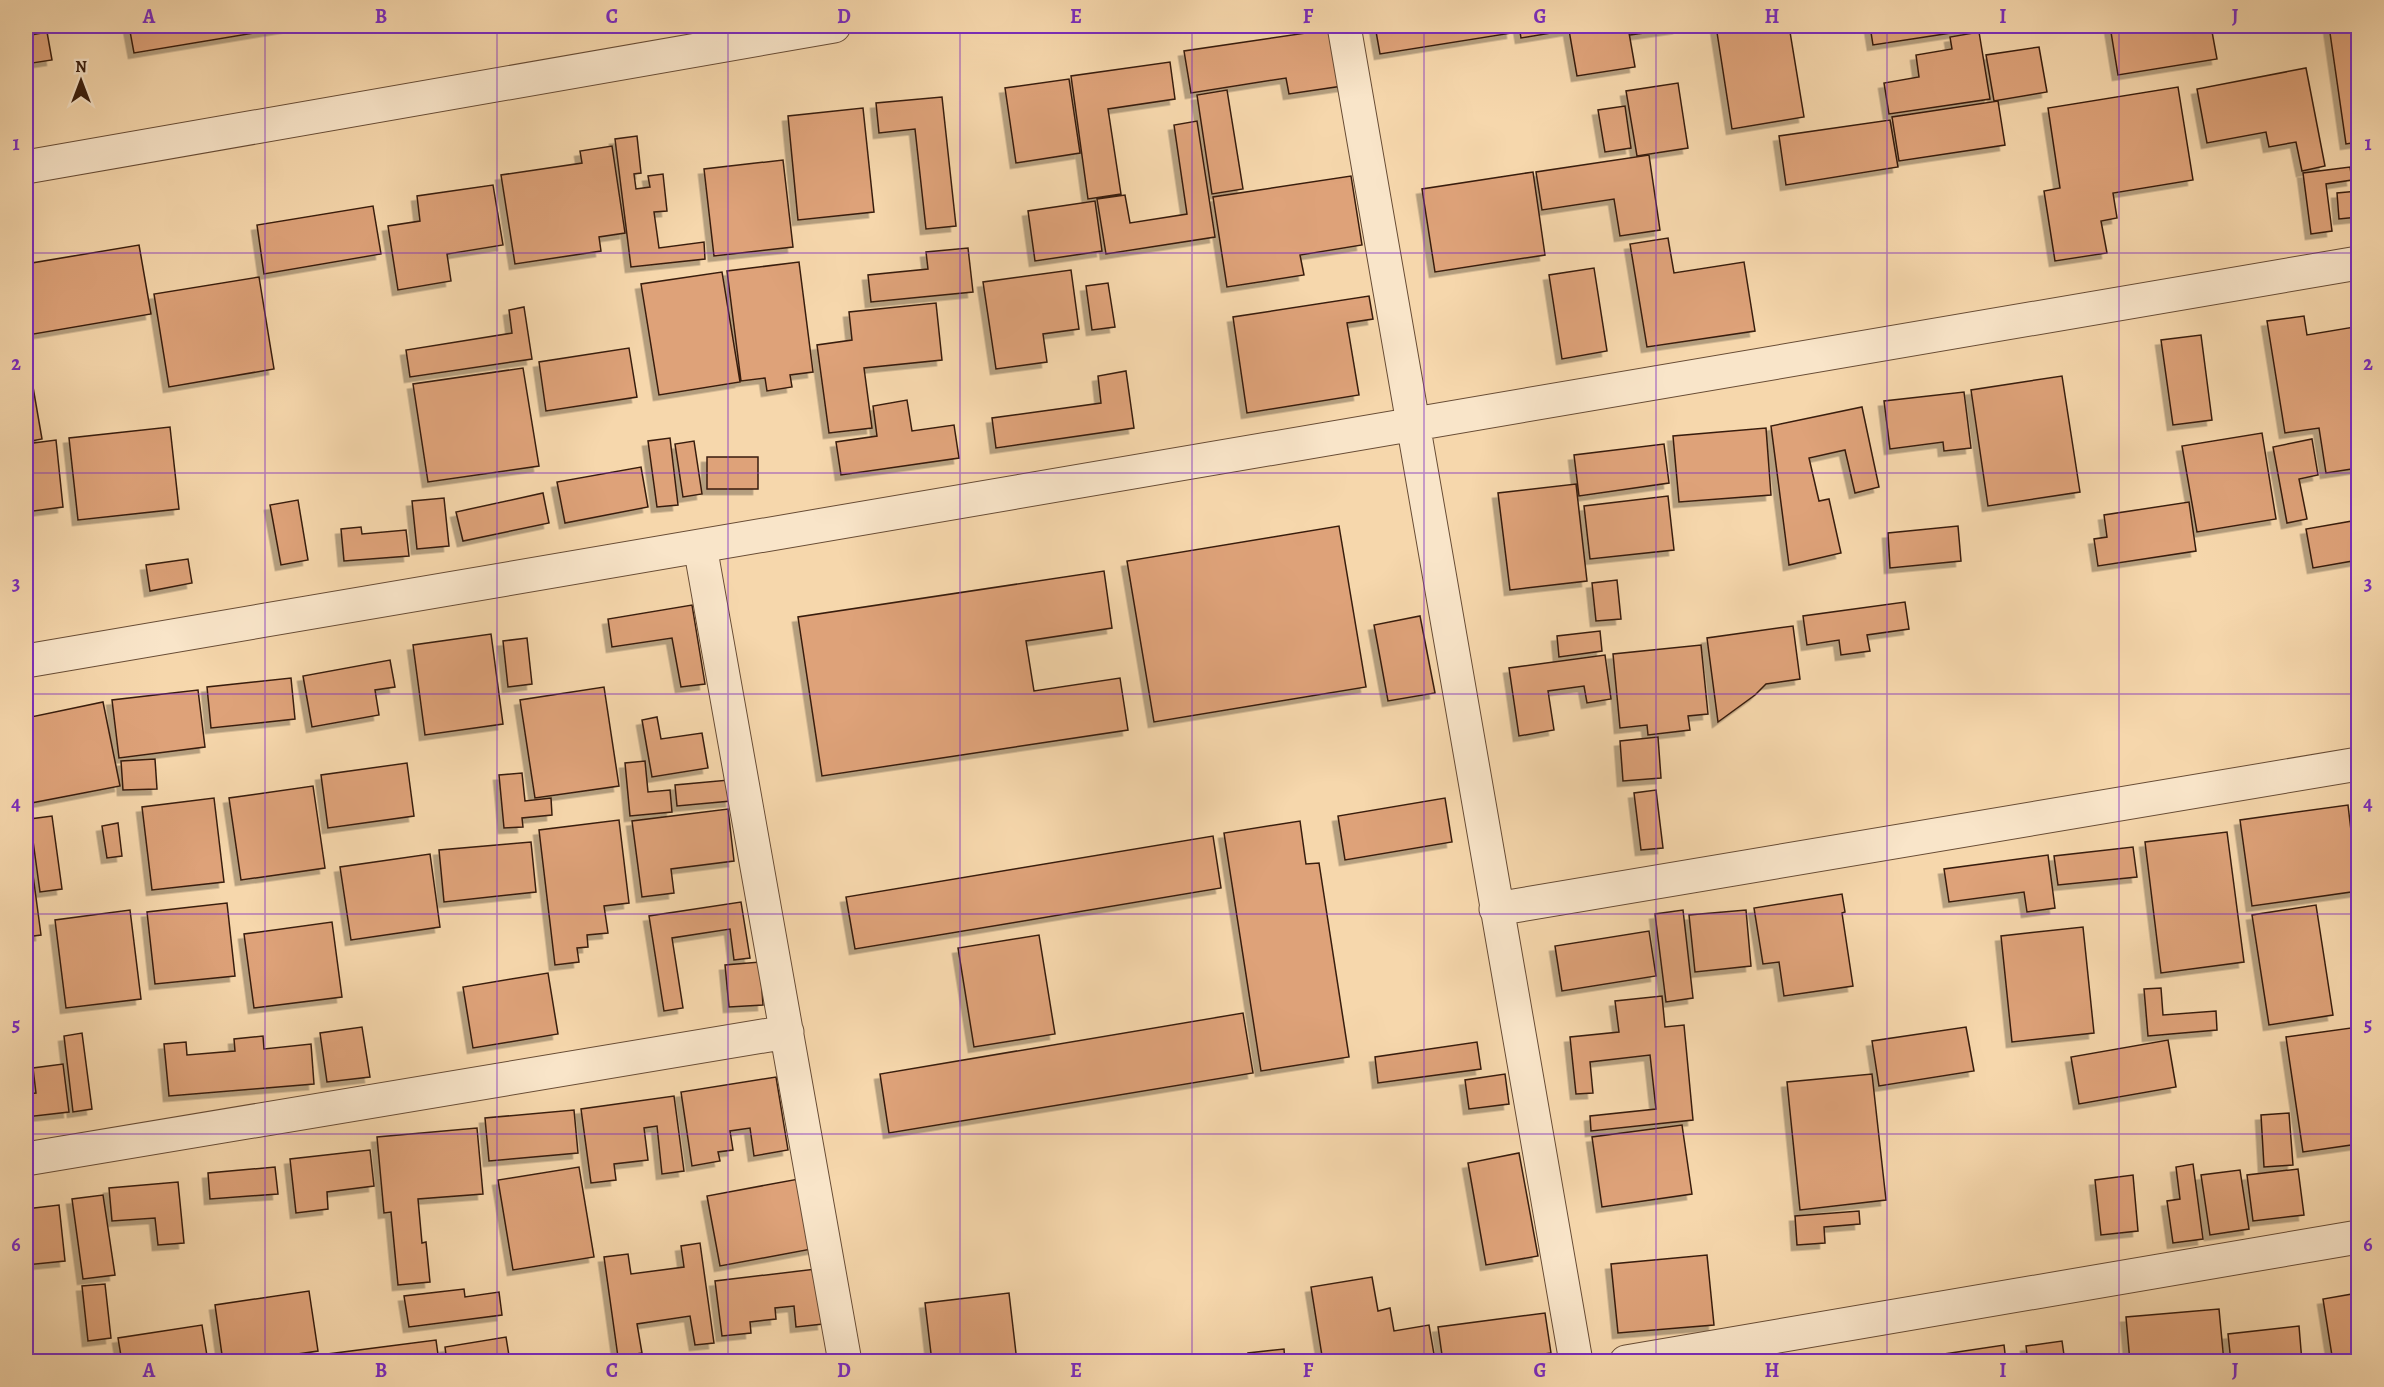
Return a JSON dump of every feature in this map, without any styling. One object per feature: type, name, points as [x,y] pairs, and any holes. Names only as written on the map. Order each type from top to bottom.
[{"type":"street","points":[[26,167],[834,26]]},
{"type":"street","points":[[1344,26],[1576,1362]]},
{"type":"street","points":[[26,661],[2358,263]]},
{"type":"street","points":[[700,546],[845,1362]]},
{"type":"street","points":[[1496,909],[2358,764]]},
{"type":"street","points":[[26,1158],[787,1032]]},
{"type":"street","points":[[1626,1362],[2358,1237]]},
{"type":"building","points":[[129,26],[296,26],[134,53]]},
{"type":"building","points":[[1375,26],[1511,26],[1512,33],[1380,54]]},
{"type":"building","points":[[1519,26],[1628,27],[1635,67],[1577,76],[1569,30],[1521,38]]},
{"type":"building","points":[[1630,26],[1678,26],[1678,28],[1631,35]]},
{"type":"building","points":[[1716,26],[1789,26],[1804,117],[1732,129]]},
{"type":"building","points":[[1870,26],[1977,26],[1977,29],[1873,45]]},
{"type":"building","points":[[2110,26],[2211,26],[2217,59],[2118,75]]},
{"type":"building","points":[[2329,26],[2358,26],[2358,142],[2346,144]]},
{"type":"building","points":[[1340,28],[1349,85],[1289,94],[1286,78],[1191,93],[1184,51]]},
{"type":"building","points":[[47,32],[52,60],[26,64],[26,36]]},
{"type":"building","points":[[1979,32],[1990,99],[1889,114],[1884,83],[1919,77],[1916,55],[1952,49],[1950,37]]},
{"type":"building","points":[[2039,47],[2047,92],[1994,101],[1986,55]]},
{"type":"building","points":[[1170,62],[1175,99],[1108,109],[1121,194],[1088,199],[1071,76]]},
{"type":"building","points":[[2306,68],[2325,166],[2302,171],[2296,142],[2269,147],[2266,132],[2207,143],[2197,89]]},
{"type":"building","points":[[1069,79],[1080,153],[1016,163],[1005,88]]},
{"type":"building","points":[[1678,83],[1688,148],[1637,156],[1626,91]]},
{"type":"building","points":[[2178,87],[2193,180],[2113,193],[2117,218],[2101,221],[2107,253],[2055,261],[2044,191],[2060,188],[2048,108]]},
{"type":"building","points":[[1227,90],[1243,189],[1212,194],[1197,95]]},
{"type":"building","points":[[942,97],[956,226],[926,229],[915,129],[879,133],[876,103]]},
{"type":"building","points":[[1998,101],[2005,145],[1899,161],[1892,117]]},
{"type":"building","points":[[1625,106],[1631,148],[1605,152],[1598,110]]},
{"type":"building","points":[[863,108],[874,212],[798,220],[788,116]]},
{"type":"building","points":[[1890,120],[1898,167],[1786,185],[1779,136]]},
{"type":"building","points":[[1197,121],[1215,237],[1106,254],[1097,199],[1125,195],[1130,223],[1187,214],[1174,125]]},
{"type":"building","points":[[637,136],[641,173],[634,174],[636,189],[650,187],[648,176],[663,174],[667,211],[654,212],[659,248],[704,242],[705,259],[631,267],[615,139]]},
{"type":"building","points":[[612,146],[625,233],[599,237],[601,251],[515,264],[501,175],[582,163],[580,151]]},
{"type":"building","points":[[1649,155],[1660,230],[1620,236],[1614,199],[1542,210],[1536,172]]},
{"type":"building","points":[[783,160],[793,247],[714,256],[704,169]]},
{"type":"building","points":[[2350,167],[2352,180],[2326,184],[2332,231],[2311,234],[2303,173]]},
{"type":"building","points":[[1533,172],[1545,255],[1435,272],[1422,189]]},
{"type":"building","points":[[1351,176],[1362,245],[1300,255],[1304,275],[1227,287],[1213,197]]},
{"type":"building","points":[[493,185],[503,245],[447,254],[451,281],[398,290],[388,226],[420,221],[417,196]]},
{"type":"building","points":[[2358,191],[2358,217],[2339,219],[2337,193]]},
{"type":"building","points":[[1095,201],[1102,251],[1035,261],[1028,211]]},
{"type":"building","points":[[373,206],[381,254],[264,274],[257,225]]},
{"type":"building","points":[[1668,238],[1674,273],[1744,262],[1755,331],[1647,347],[1630,244]]},
{"type":"building","points":[[139,245],[151,314],[28,335],[26,264]]},
{"type":"building","points":[[968,248],[973,292],[871,302],[868,275],[928,269],[926,252]]},
{"type":"building","points":[[799,262],[813,372],[790,375],[792,387],[767,391],[765,378],[741,381],[727,271]]},
{"type":"building","points":[[1594,268],[1607,351],[1562,359],[1549,275]]},
{"type":"building","points":[[1071,270],[1079,329],[1043,334],[1047,362],[996,369],[983,282]]},
{"type":"building","points":[[722,272],[740,382],[659,395],[641,284]]},
{"type":"building","points":[[259,277],[274,369],[169,387],[154,294]]},
{"type":"building","points":[[1108,283],[1115,327],[1092,330],[1086,286]]},
{"type":"building","points":[[1369,296],[1373,319],[1347,323],[1359,395],[1247,413],[1233,317]]},
{"type":"building","points":[[936,303],[942,360],[864,368],[872,428],[829,433],[817,345],[852,340],[849,312]]},
{"type":"building","points":[[524,307],[532,359],[410,377],[406,350],[512,333],[509,310]]},
{"type":"building","points":[[2304,316],[2307,335],[2354,327],[2358,356],[2358,468],[2326,473],[2319,428],[2285,433],[2267,321]]},
{"type":"building","points":[[2201,335],[2212,420],[2173,425],[2161,340]]},
{"type":"building","points":[[629,348],[637,397],[546,411],[539,362]]},
{"type":"building","points":[[523,368],[539,466],[428,482],[413,384]]},
{"type":"building","points":[[1126,371],[1134,428],[996,448],[992,418],[1101,403],[1098,376]]},
{"type":"building","points":[[2062,376],[2080,492],[1988,506],[1971,390]]},
{"type":"building","points":[[33,387],[42,439],[26,442],[26,388]]},
{"type":"building","points":[[1964,392],[1971,448],[1944,451],[1943,442],[1890,449],[1884,401]]},
{"type":"building","points":[[907,400],[912,431],[954,425],[959,458],[841,475],[836,442],[877,436],[873,406]]},
{"type":"building","points":[[1862,407],[1879,487],[1855,493],[1845,450],[1809,458],[1819,501],[1829,499],[1841,553],[1789,565],[1771,426]]},
{"type":"building","points":[[170,427],[179,509],[78,520],[69,438]]},
{"type":"building","points":[[1766,428],[1771,495],[1679,502],[1673,436]]},
{"type":"building","points":[[2262,433],[2276,519],[2197,532],[2182,446]]},
{"type":"building","points":[[670,438],[678,505],[657,507],[648,441]]},
{"type":"building","points":[[2312,439],[2318,475],[2299,479],[2307,519],[2287,523],[2273,447]]},
{"type":"building","points":[[56,440],[63,507],[26,512],[26,444]]},
{"type":"building","points":[[694,441],[702,494],[683,497],[675,444]]},
{"type":"building","points":[[1664,444],[1669,483],[1579,496],[1574,455]]},
{"type":"building","points":[[707,457],[758,457],[758,489],[707,489]]},
{"type":"building","points":[[641,467],[648,507],[565,523],[557,482]]},
{"type":"building","points":[[1576,484],[1587,581],[1510,590],[1498,493]]},
{"type":"building","points":[[543,493],[549,523],[463,541],[456,512]]},
{"type":"building","points":[[1668,496],[1674,550],[1590,559],[1584,506]]},
{"type":"building","points":[[444,498],[449,546],[417,549],[412,501]]},
{"type":"building","points":[[298,500],[308,560],[281,565],[270,505]]},
{"type":"building","points":[[2189,502],[2196,551],[2098,566],[2094,539],[2107,537],[2104,515]]},
{"type":"building","points":[[2358,520],[2358,560],[2313,568],[2306,529]]},
{"type":"building","points":[[1339,526],[1366,687],[1154,722],[1127,561]]},
{"type":"building","points":[[1958,526],[1961,561],[1890,568],[1888,533]]},
{"type":"building","points":[[361,527],[362,534],[406,530],[409,556],[344,561],[341,529]]},
{"type":"building","points":[[188,559],[192,583],[150,591],[146,565]]},
{"type":"building","points":[[1104,571],[1112,628],[1026,641],[1034,691],[1120,678],[1128,730],[822,776],[798,617]]},
{"type":"building","points":[[1617,580],[1621,619],[1596,621],[1592,583]]},
{"type":"building","points":[[1905,602],[1909,629],[1867,635],[1870,651],[1841,655],[1839,640],[1807,645],[1803,616]]},
{"type":"building","points":[[692,605],[705,684],[681,687],[672,638],[612,647],[608,619]]},
{"type":"building","points":[[1420,616],[1435,693],[1388,701],[1374,625]]},
{"type":"building","points":[[1793,626],[1800,679],[1766,684],[1718,722],[1707,638]]},
{"type":"building","points":[[1600,631],[1602,651],[1559,657],[1557,636]]},
{"type":"building","points":[[491,634],[503,724],[425,735],[413,645]]},
{"type":"building","points":[[527,638],[532,684],[508,687],[503,641]]},
{"type":"building","points":[[1701,645],[1708,714],[1688,716],[1690,730],[1648,735],[1647,725],[1620,728],[1613,654]]},
{"type":"building","points":[[1605,655],[1611,699],[1587,703],[1584,686],[1548,691],[1554,730],[1519,736],[1509,668]]},
{"type":"building","points":[[390,660],[395,687],[375,690],[379,715],[312,727],[303,676]]},
{"type":"building","points":[[291,678],[295,719],[211,728],[207,687]]},
{"type":"building","points":[[604,687],[619,786],[535,798],[520,700]]},
{"type":"building","points":[[198,690],[205,747],[119,758],[112,700]]},
{"type":"building","points":[[103,702],[120,786],[26,804],[26,718]]},
{"type":"building","points":[[657,717],[661,739],[702,733],[708,768],[652,777],[642,720]]},
{"type":"building","points":[[1658,737],[1661,778],[1623,781],[1620,741]]},
{"type":"building","points":[[155,759],[157,789],[123,790],[121,761]]},
{"type":"building","points":[[645,761],[648,792],[670,790],[672,812],[630,816],[625,763]]},
{"type":"building","points":[[407,763],[414,816],[328,828],[321,775]]},
{"type":"building","points":[[522,773],[525,801],[551,798],[552,815],[522,818],[523,827],[504,828],[499,775]]},
{"type":"building","points":[[729,780],[731,801],[677,806],[675,785]]},
{"type":"building","points":[[313,786],[325,868],[241,880],[229,798]]},
{"type":"building","points":[[1656,790],[1663,848],[1641,850],[1634,793]]},
{"type":"building","points":[[214,798],[224,882],[152,890],[142,807]]},
{"type":"building","points":[[1445,798],[1452,842],[1345,860],[1338,816]]},
{"type":"building","points":[[2348,805],[2358,891],[2252,906],[2240,820]]},
{"type":"building","points":[[728,809],[734,861],[671,869],[674,893],[642,897],[632,821]]},
{"type":"building","points":[[52,816],[62,889],[40,892],[30,819]]},
{"type":"building","points":[[619,820],[629,903],[604,906],[608,933],[587,935],[588,947],[577,948],[579,962],[555,965],[539,830]]},
{"type":"building","points":[[1300,821],[1306,864],[1319,863],[1349,1057],[1261,1071],[1224,833]]},
{"type":"building","points":[[118,823],[122,856],[107,858],[102,826]]},
{"type":"building","points":[[2227,832],[2244,962],[2161,973],[2145,842]]},
{"type":"building","points":[[1213,836],[1221,888],[855,949],[846,897]]},
{"type":"building","points":[[531,842],[536,892],[444,902],[439,850]]},
{"type":"building","points":[[2133,847],[2137,877],[2058,885],[2054,856]]},
{"type":"building","points":[[430,854],[440,927],[351,940],[340,867]]},
{"type":"building","points":[[2048,855],[2055,908],[2027,912],[2024,892],[1949,902],[1944,869]]},
{"type":"building","points":[[33,875],[41,935],[26,937],[26,876]]},
{"type":"building","points":[[1842,894],[1845,912],[1842,913],[1853,986],[1784,996],[1779,962],[1763,964],[1754,908]]},
{"type":"building","points":[[741,902],[750,958],[734,960],[730,929],[672,938],[683,1008],[664,1011],[649,916]]},
{"type":"building","points":[[227,903],[235,976],[155,984],[147,912]]},
{"type":"building","points":[[2316,905],[2333,1015],[2269,1025],[2252,915]]},
{"type":"building","points":[[130,910],[141,999],[66,1008],[55,920]]},
{"type":"building","points":[[1683,910],[1693,998],[1666,1002],[1655,914]]},
{"type":"building","points":[[1746,910],[1751,966],[1695,972],[1689,915]]},
{"type":"building","points":[[332,922],[342,997],[254,1008],[244,934]]},
{"type":"building","points":[[2083,927],[2094,1033],[2012,1042],[2001,936]]},
{"type":"building","points":[[1649,931],[1656,976],[1562,991],[1555,946]]},
{"type":"building","points":[[1039,935],[1055,1034],[974,1047],[958,948]]},
{"type":"building","points":[[760,962],[763,1005],[729,1007],[725,965]]},
{"type":"building","points":[[548,973],[558,1034],[473,1048],[463,987]]},
{"type":"building","points":[[2161,988],[2163,1015],[2216,1011],[2217,1030],[2148,1036],[2144,989]]},
{"type":"building","points":[[1662,996],[1665,1027],[1684,1025],[1693,1120],[1591,1131],[1590,1116],[1656,1109],[1650,1055],[1590,1062],[1593,1093],[1576,1094],[1570,1037],[1619,1032],[1615,1001]]},
{"type":"building","points":[[1243,1013],[1253,1073],[889,1133],[880,1074]]},
{"type":"building","points":[[362,1027],[370,1077],[327,1082],[320,1033]]},
{"type":"building","points":[[1966,1027],[1974,1071],[1879,1086],[1872,1041]]},
{"type":"building","points":[[2358,1027],[2358,1144],[2303,1152],[2286,1037]]},
{"type":"building","points":[[82,1033],[92,1109],[73,1112],[64,1036]]},
{"type":"building","points":[[263,1036],[264,1049],[311,1044],[314,1084],[169,1096],[164,1044],[186,1042],[187,1055],[235,1051],[234,1039]]},
{"type":"building","points":[[2168,1040],[2176,1087],[2079,1104],[2071,1057]]},
{"type":"building","points":[[1477,1042],[1481,1069],[1378,1083],[1375,1057]]},
{"type":"building","points":[[63,1064],[69,1112],[26,1117],[26,1094],[36,1093],[33,1068]]},
{"type":"building","points":[[1505,1074],[1509,1104],[1469,1109],[1465,1080]]},
{"type":"building","points":[[1872,1074],[1886,1200],[1800,1210],[1787,1082]]},
{"type":"building","points":[[776,1077],[788,1150],[754,1156],[750,1128],[730,1131],[733,1150],[718,1152],[720,1161],[692,1166],[681,1092]]},
{"type":"building","points":[[674,1096],[684,1171],[662,1174],[657,1126],[644,1128],[648,1160],[614,1164],[616,1180],[591,1183],[581,1109]]},
{"type":"building","points":[[574,1110],[578,1153],[489,1161],[485,1118]]},
{"type":"building","points":[[2289,1113],[2293,1165],[2264,1167],[2261,1115]]},
{"type":"building","points":[[1682,1125],[1692,1194],[1602,1207],[1592,1137]]},
{"type":"building","points":[[477,1128],[483,1194],[418,1199],[422,1243],[426,1242],[430,1282],[398,1285],[391,1212],[384,1213],[377,1137]]},
{"type":"building","points":[[370,1150],[374,1186],[327,1192],[328,1209],[296,1213],[290,1159]]},
{"type":"building","points":[[1519,1153],[1538,1256],[1486,1265],[1468,1163]]},
{"type":"building","points":[[2193,1164],[2203,1239],[2173,1243],[2167,1201],[2180,1199],[2176,1167]]},
{"type":"building","points":[[275,1167],[278,1194],[210,1199],[208,1173]]},
{"type":"building","points":[[579,1167],[594,1257],[513,1270],[498,1180]]},
{"type":"building","points":[[2298,1169],[2304,1215],[2253,1221],[2247,1175]]},
{"type":"building","points":[[2240,1170],[2249,1229],[2210,1235],[2201,1175]]},
{"type":"building","points":[[2133,1175],[2138,1231],[2101,1235],[2095,1180]]},
{"type":"building","points":[[804,1178],[817,1248],[720,1266],[707,1196]]},
{"type":"building","points":[[178,1182],[184,1243],[158,1245],[155,1218],[112,1221],[109,1188]]},
{"type":"building","points":[[103,1195],[115,1275],[83,1279],[72,1199]]},
{"type":"building","points":[[59,1205],[65,1261],[26,1265],[26,1209]]},
{"type":"building","points":[[1859,1211],[1860,1224],[1824,1227],[1825,1243],[1797,1245],[1795,1216]]},
{"type":"building","points":[[700,1243],[714,1343],[695,1345],[690,1316],[637,1324],[642,1353],[618,1357],[604,1257],[628,1254],[631,1274],[684,1267],[681,1246]]},
{"type":"building","points":[[1707,1255],[1714,1325],[1618,1333],[1611,1264]]},
{"type":"building","points":[[816,1269],[823,1324],[796,1327],[794,1306],[775,1308],[776,1319],[750,1322],[751,1333],[722,1336],[715,1281]]},
{"type":"building","points":[[1372,1277],[1378,1311],[1390,1308],[1394,1331],[1429,1325],[1435,1360],[1323,1362],[1311,1287]]},
{"type":"building","points":[[105,1284],[111,1338],[88,1341],[82,1286]]},
{"type":"building","points":[[464,1289],[465,1297],[499,1292],[502,1315],[409,1327],[404,1296]]},
{"type":"building","points":[[309,1291],[318,1351],[242,1362],[223,1362],[215,1305]]},
{"type":"building","points":[[1009,1293],[1017,1362],[932,1362],[925,1303]]},
{"type":"building","points":[[2358,1293],[2358,1362],[2333,1362],[2323,1299]]},
{"type":"building","points":[[2219,1309],[2224,1362],[2130,1362],[2126,1317]]},
{"type":"building","points":[[1545,1313],[1551,1353],[1489,1362],[1443,1362],[1438,1327]]},
{"type":"building","points":[[202,1325],[208,1362],[122,1362],[118,1338]]},
{"type":"building","points":[[2299,1326],[2302,1362],[2231,1362],[2228,1334]]},
{"type":"building","points":[[506,1337],[510,1362],[447,1362],[445,1347]]},
{"type":"building","points":[[436,1340],[439,1362],[321,1362],[320,1355]]},
{"type":"building","points":[[2062,1341],[2065,1362],[2028,1362],[2026,1346]]},
{"type":"building","points":[[2004,1345],[2006,1362],[1931,1362],[1931,1356]]},
{"type":"building","points":[[1284,1349],[1285,1362],[1250,1362],[1248,1353]]}]
